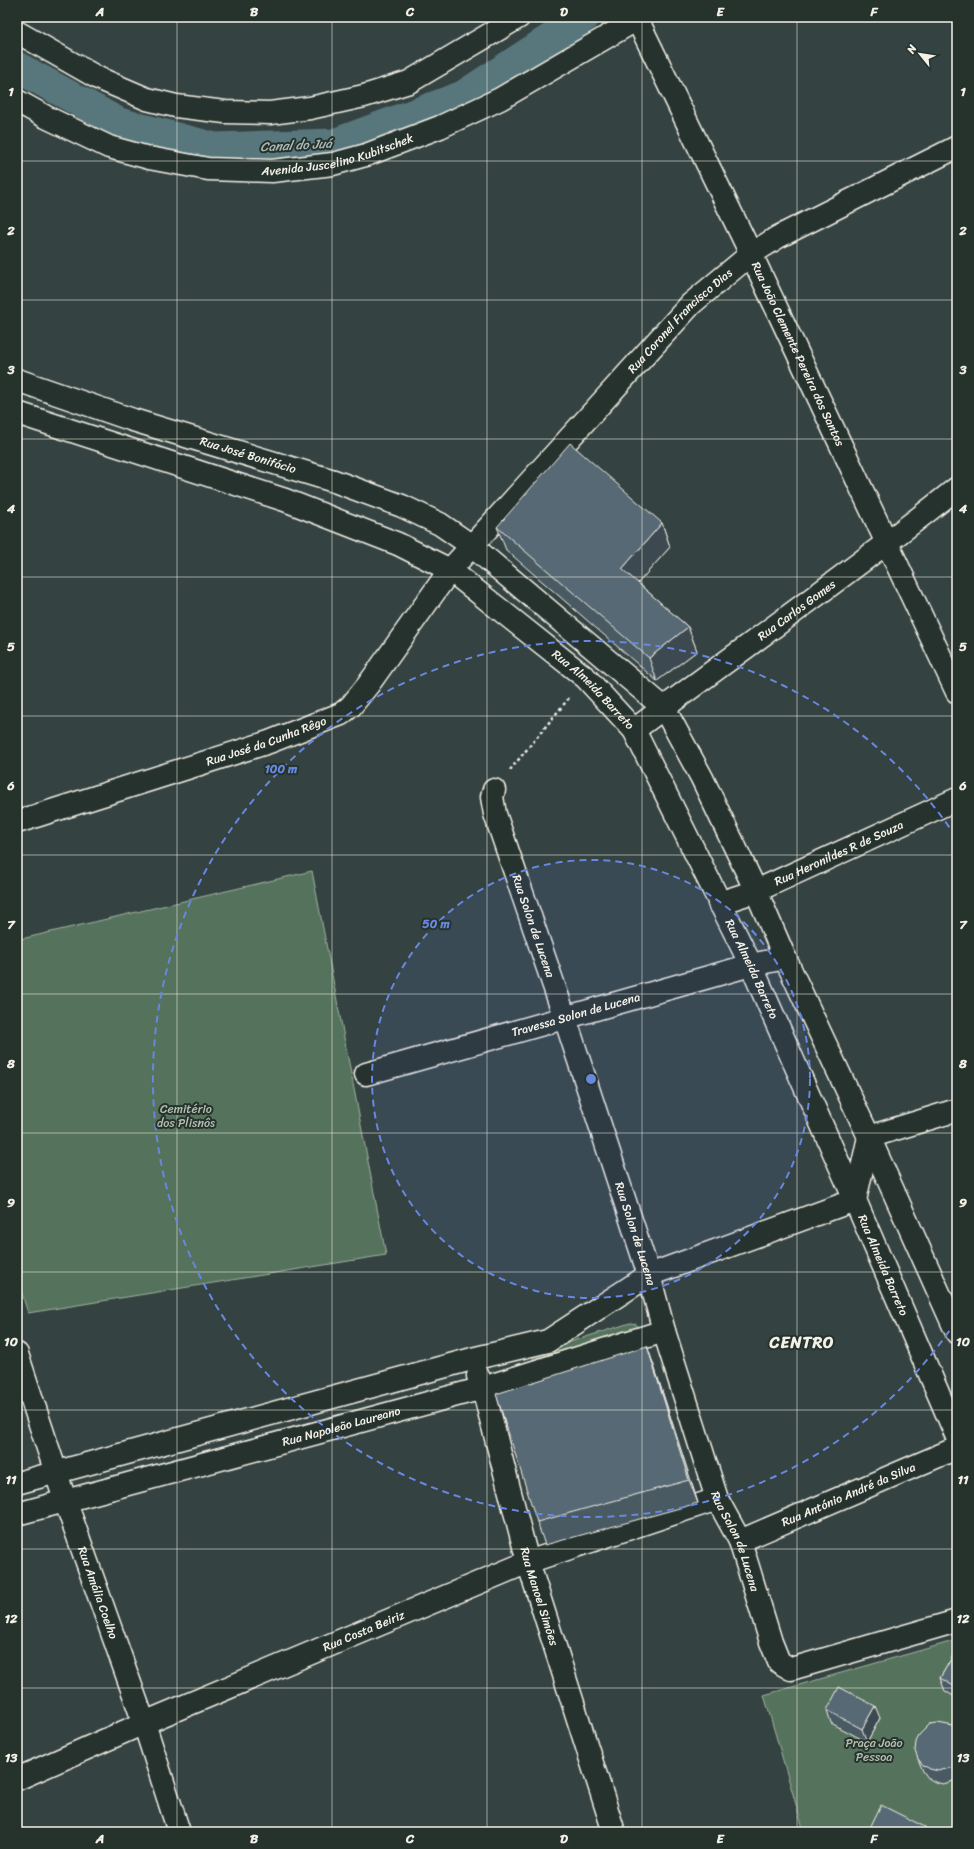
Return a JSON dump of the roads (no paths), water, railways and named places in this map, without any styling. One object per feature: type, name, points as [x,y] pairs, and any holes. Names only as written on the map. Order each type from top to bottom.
[{"type":"street","points":[[17,32],[98,78],[147,99],[176,106],[226,112],[270,113],[310,108],[409,82],[519,17]]},
{"type":"street","name":"Avenida Juscelino Kubitschek","points":[[17,101],[46,117],[109,146],[150,158],[208,169],[272,171],[333,164],[366,155],[440,127],[500,99],[638,18]]},
{"type":"street","name":"Rua João Clemente Pereira dos Santos","points":[[638,18],[957,692]]},
{"type":"street","name":"Rua Coronel Francisco Dias","points":[[450,570],[691,304],[751,254],[778,237],[957,148]]},
{"type":"street","name":"Rua José Bonifácio","points":[[17,380],[133,420],[340,484],[402,506],[440,524],[472,546]]},
{"type":"street","points":[[17,413],[285,500],[398,544],[450,570]]},
{"type":"street","points":[[123,448],[133,420]]},
{"type":"street","name":"Rua Carlos Gomes","points":[[634,730],[821,591],[887,544],[957,488]]},
{"type":"street","points":[[472,546],[664,708],[702,778],[756,891],[785,958],[869,1137],[957,1333]]},
{"type":"street","name":"Rua Almeida Barreto","points":[[450,570],[586,678],[634,730],[751,965],[855,1200],[957,1437]]},
{"type":"street","name":"Rua José da Cunha Rêgo","points":[[17,822],[270,742],[341,714],[351,706],[368,685],[450,570]]},
{"type":"street","name":"Rua Solon de Lucena","points":[[494,790],[492,797],[495,814],[565,1018],[649,1275],[664,1331],[717,1499],[740,1541],[771,1642],[779,1662],[791,1669],[957,1621]]},
{"type":"street","name":"Rua Heronildes R de Souza","points":[[720,903],[756,891],[957,799]]},
{"type":"street","name":"Travessa Solon de Lucena","points":[[366,1074],[751,965],[785,958]]},
{"type":"street","points":[[869,1137],[957,1110]]},
{"type":"street","points":[[17,1483],[56,1471],[472,1359],[548,1341],[649,1275],[855,1200],[869,1137]]},
{"type":"street","name":"Rua Napoleão Laureano","points":[[17,1514],[483,1388],[664,1331]]},
{"type":"street","name":"Rua Amália Coelho","points":[[17,1354],[65,1500],[144,1723],[179,1832]]},
{"type":"street","name":"Rua Manoel Simões","points":[[472,1359],[483,1388],[528,1562],[614,1832]]},
{"type":"street","name":"Rua António André da Silva","points":[[740,1541],[957,1448]]},
{"type":"street","name":"Rua Costa Beiriz","points":[[17,1779],[144,1723],[528,1562],[717,1499]]},
{"type":"waterway","name":"Canal do Juá","points":[[17,67],[119,123],[215,148],[334,144],[463,96],[584,17]]},
{"type":"district","name":"CENTRO","points":[[802,1342]]},
{"type":"park label","name":"Cemitério dos Plisnôs","points":[[186,1116]]},
{"type":"park label","name":"Praça João Pessoa","points":[[874,1750]]}]
